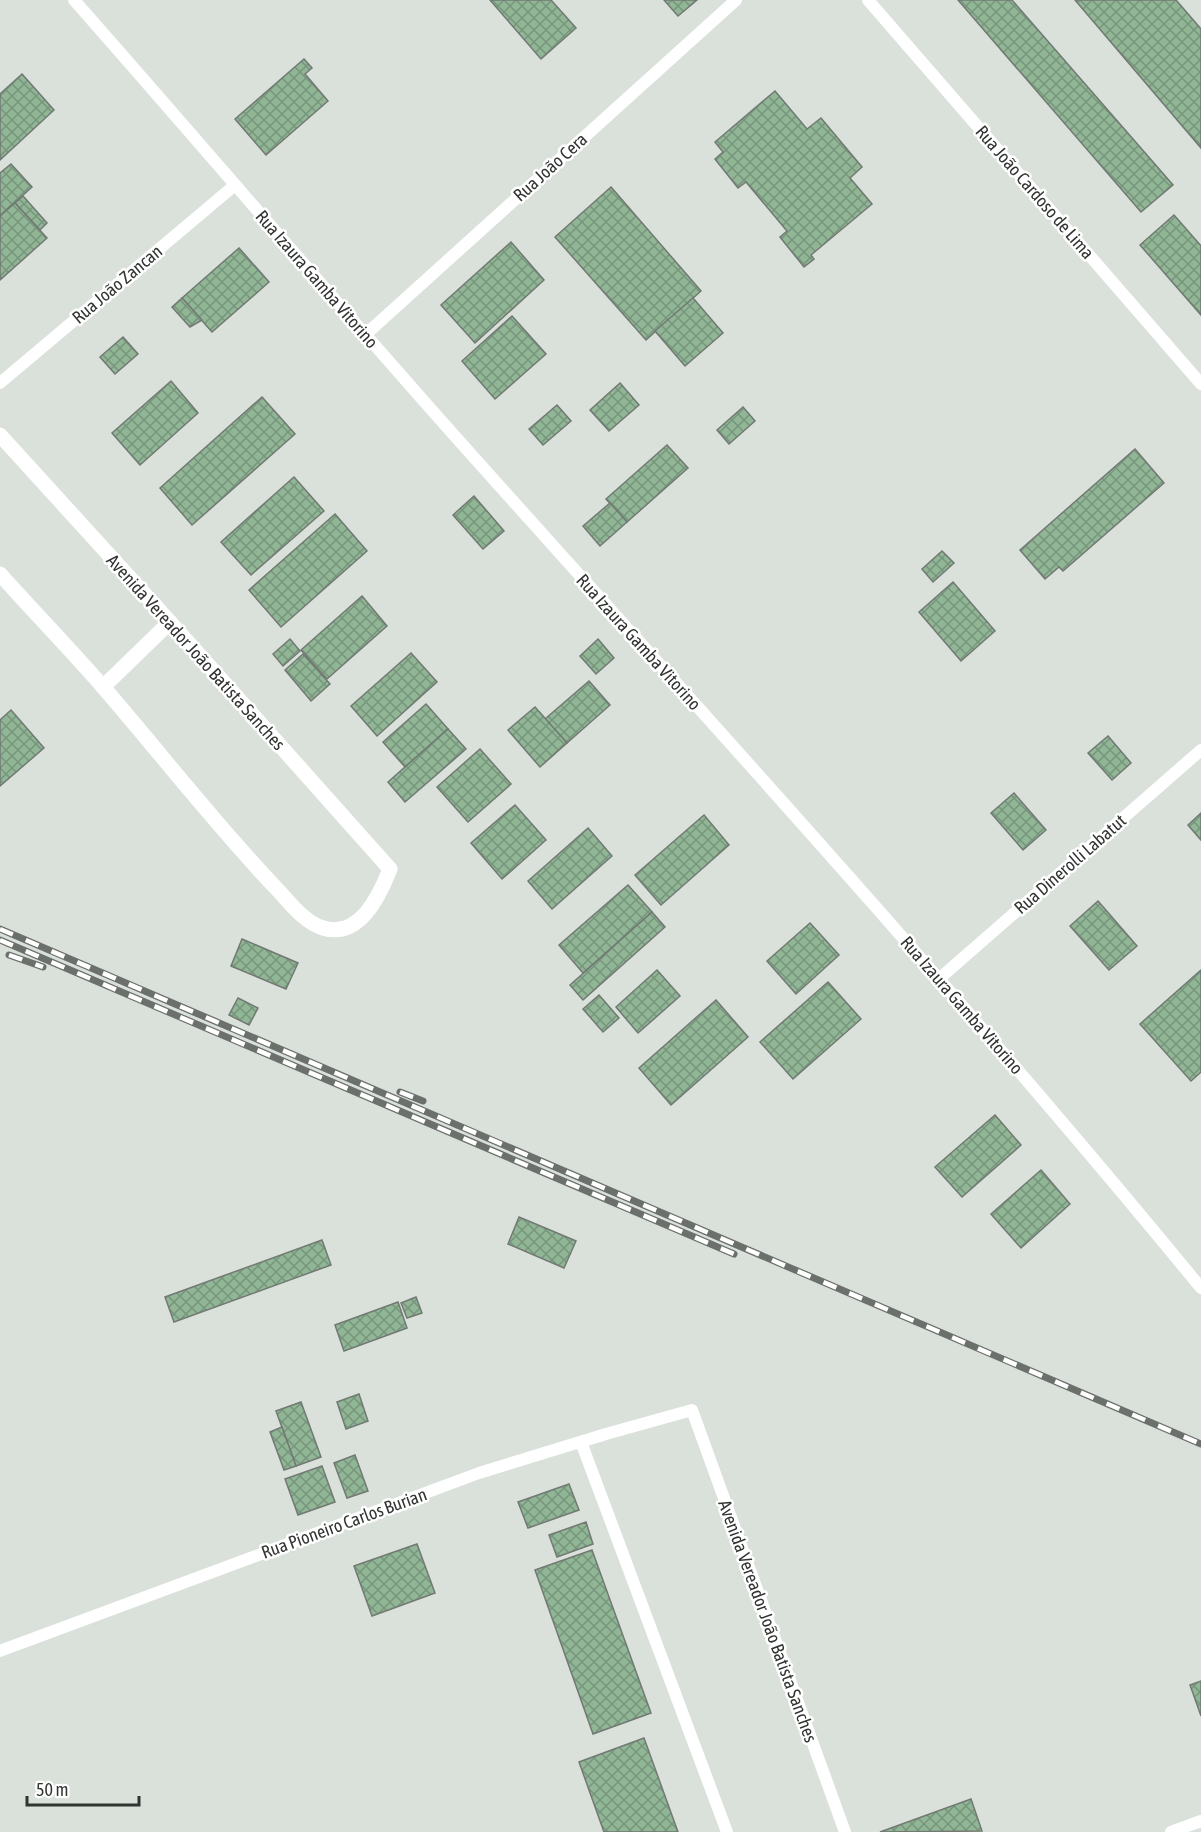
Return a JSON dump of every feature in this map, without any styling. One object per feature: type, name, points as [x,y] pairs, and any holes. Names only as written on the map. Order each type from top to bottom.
[{"type":"street","name":"Rua Izaura Gamba Vitorino","points":[[74,0],[365,335],[940,978],[1201,1288]]},
{"type":"street","name":"Rua João Cera","points":[[365,335],[736,0]]},
{"type":"street","name":"Rua João Cardoso de Lima","points":[[868,0],[1201,384]]},
{"type":"street","name":"Rua João Zancan","points":[[0,383],[235,185]]},
{"type":"street","name":"Avenida Vereador João Batista Sanches","points":[[0,435],[390,869],[379,897],[363,916],[345,930],[324,929],[309,922],[257,868],[103,687]]},
{"type":"street","points":[[0,574],[103,687],[170,622]]},
{"type":"street","name":"Rua Dinerolli Labatut","points":[[940,978],[1201,750]]},
{"type":"street","name":"Avenida Vereador João Batista Sanches","points":[[692,1410],[845,1832]]},
{"type":"street","name":"Rua Pioneiro Carlos Burian","points":[[0,1651],[479,1473],[692,1410]]},
{"type":"street","points":[[581,1442],[727,1832]]},
{"type":"street","points":[[1171,1832],[1201,1821]]},
{"type":"building","points":[[490,0],[551,0],[576,28],[541,59]]},
{"type":"building","points":[[664,0],[697,0],[678,16]]},
{"type":"building","points":[[958,0],[1012,0],[1173,185],[1141,212]]},
{"type":"building","points":[[1075,0],[1176,0],[1201,29],[1201,148]]},
{"type":"building","points":[[304,59],[312,68],[305,74],[328,101],[266,155],[235,119]]},
{"type":"building","points":[[22,74],[54,110],[0,160],[0,94]]},
{"type":"building","points":[[775,91],[807,129],[821,118],[862,167],[850,178],[872,204],[811,255],[814,259],[804,267],[780,237],[787,231],[746,182],[738,188],[715,159],[723,152],[715,142]]},
{"type":"building","points":[[11,164],[32,187],[0,216],[0,173]]},
{"type":"building","points":[[611,187],[701,291],[646,340],[555,237]]},
{"type":"building","points":[[23,196],[47,223],[40,230],[15,203]]},
{"type":"building","points":[[15,203],[47,238],[0,280],[0,216]]},
{"type":"building","points":[[1174,215],[1201,246],[1201,315],[1140,245]]},
{"type":"building","points":[[511,242],[544,280],[475,343],[441,305]]},
{"type":"building","points":[[239,248],[269,282],[212,332],[182,298]]},
{"type":"building","points":[[182,298],[202,320],[190,327],[172,307]]},
{"type":"building","points":[[693,298],[723,333],[685,366],[655,331]]},
{"type":"building","points":[[512,316],[546,354],[495,399],[462,361]]},
{"type":"building","points":[[123,337],[138,354],[115,374],[100,357]]},
{"type":"building","points":[[171,381],[198,413],[140,465],[112,433]]},
{"type":"building","points":[[620,383],[639,405],[609,431],[590,410]]},
{"type":"building","points":[[262,397],[295,434],[192,525],[160,488]]},
{"type":"building","points":[[557,405],[571,421],[543,445],[529,429]]},
{"type":"building","points":[[743,407],[755,421],[729,444],[717,430]]},
{"type":"building","points":[[667,445],[688,468],[627,522],[606,499]]},
{"type":"building","points":[[1135,449],[1164,483],[1063,571],[1059,567],[1045,579],[1020,550]]},
{"type":"building","points":[[294,477],[324,511],[251,575],[221,542]]},
{"type":"building","points":[[474,496],[504,531],[483,549],[453,515]]},
{"type":"building","points":[[610,503],[627,522],[600,546],[583,526]]},
{"type":"building","points":[[335,514],[367,551],[281,627],[249,590]]},
{"type":"building","points":[[942,551],[954,563],[933,582],[922,569]]},
{"type":"building","points":[[953,582],[995,631],[961,661],[919,612]]},
{"type":"building","points":[[362,596],[387,626],[327,679],[301,650]]},
{"type":"building","points":[[290,639],[300,651],[283,666],[273,654]]},
{"type":"building","points":[[598,639],[614,658],[596,674],[580,656]]},
{"type":"building","points":[[411,653],[437,682],[377,736],[351,706]]},
{"type":"building","points":[[303,654],[330,684],[311,701],[285,670]]},
{"type":"building","points":[[589,681],[610,705],[567,743],[545,719]]},
{"type":"building","points":[[426,704],[448,729],[405,767],[383,742]]},
{"type":"building","points":[[535,707],[567,743],[540,767],[508,730]]},
{"type":"building","points":[[11,710],[44,748],[0,786],[0,720]]},
{"type":"building","points":[[448,729],[466,749],[405,802],[388,782]]},
{"type":"building","points":[[1108,736],[1131,763],[1112,780],[1088,753]]},
{"type":"building","points":[[480,749],[511,784],[468,822],[437,787]]},
{"type":"building","points":[[1014,793],[1046,830],[1023,850],[991,813]]},
{"type":"building","points":[[515,805],[546,840],[502,879],[471,843]]},
{"type":"building","points":[[1201,813],[1201,840],[1188,825]]},
{"type":"building","points":[[704,815],[729,845],[661,905],[635,875]]},
{"type":"building","points":[[588,828],[612,856],[552,909],[528,881]]},
{"type":"building","points":[[628,885],[652,912],[583,973],[559,945]]},
{"type":"building","points":[[1098,901],[1137,946],[1109,970],[1070,926]]},
{"type":"building","points":[[652,912],[665,927],[583,1000],[570,985]]},
{"type":"building","points":[[810,923],[839,955],[796,994],[767,961]]},
{"type":"building","points":[[242,939],[298,963],[286,989],[231,966]]},
{"type":"building","points":[[657,970],[680,996],[638,1033],[616,1007]]},
{"type":"building","points":[[1201,970],[1201,1072],[1191,1081],[1140,1024]]},
{"type":"building","points":[[828,982],[861,1019],[793,1079],[760,1042]]},
{"type":"building","points":[[599,995],[619,1018],[603,1032],[583,1009]]},
{"type":"building","points":[[238,998],[258,1008],[249,1025],[229,1015]]},
{"type":"building","points":[[716,1000],[748,1037],[671,1105],[639,1068]]},
{"type":"building","points":[[995,1115],[1021,1145],[962,1197],[935,1167]]},
{"type":"building","points":[[1041,1170],[1070,1204],[1021,1248],[991,1214]]},
{"type":"building","points":[[519,1217],[576,1241],[564,1268],[508,1244]]},
{"type":"building","points":[[322,1240],[331,1265],[174,1322],[165,1297]]},
{"type":"building","points":[[416,1297],[422,1313],[407,1318],[401,1303]]},
{"type":"building","points":[[398,1302],[407,1328],[344,1351],[335,1325]]},
{"type":"building","points":[[359,1394],[368,1421],[346,1429],[337,1402]]},
{"type":"building","points":[[301,1402],[321,1457],[296,1466],[276,1411]]},
{"type":"building","points":[[282,1427],[296,1466],[284,1470],[270,1432]]},
{"type":"building","points":[[355,1455],[368,1491],[347,1498],[334,1463]]},
{"type":"building","points":[[322,1466],[335,1502],[298,1515],[285,1479]]},
{"type":"building","points":[[569,1484],[579,1510],[528,1528],[518,1502]]},
{"type":"building","points":[[586,1522],[593,1544],[557,1557],[549,1535]]},
{"type":"building","points":[[417,1544],[435,1593],[372,1616],[354,1566]]},
{"type":"building","points":[[592,1550],[651,1713],[593,1734],[535,1570]]},
{"type":"building","points":[[1201,1681],[1201,1716],[1190,1685]]},
{"type":"building","points":[[644,1738],[678,1832],[604,1832],[579,1762]]},
{"type":"building","points":[[971,1799],[982,1831],[880,1832]]},
{"type":"railway","points":[[0,929],[1201,1444]]},
{"type":"railway","points":[[0,940],[734,1254]]},
{"type":"railway","points":[[9,955],[43,967]]},
{"type":"railway","points":[[400,1092],[423,1101]]}]
